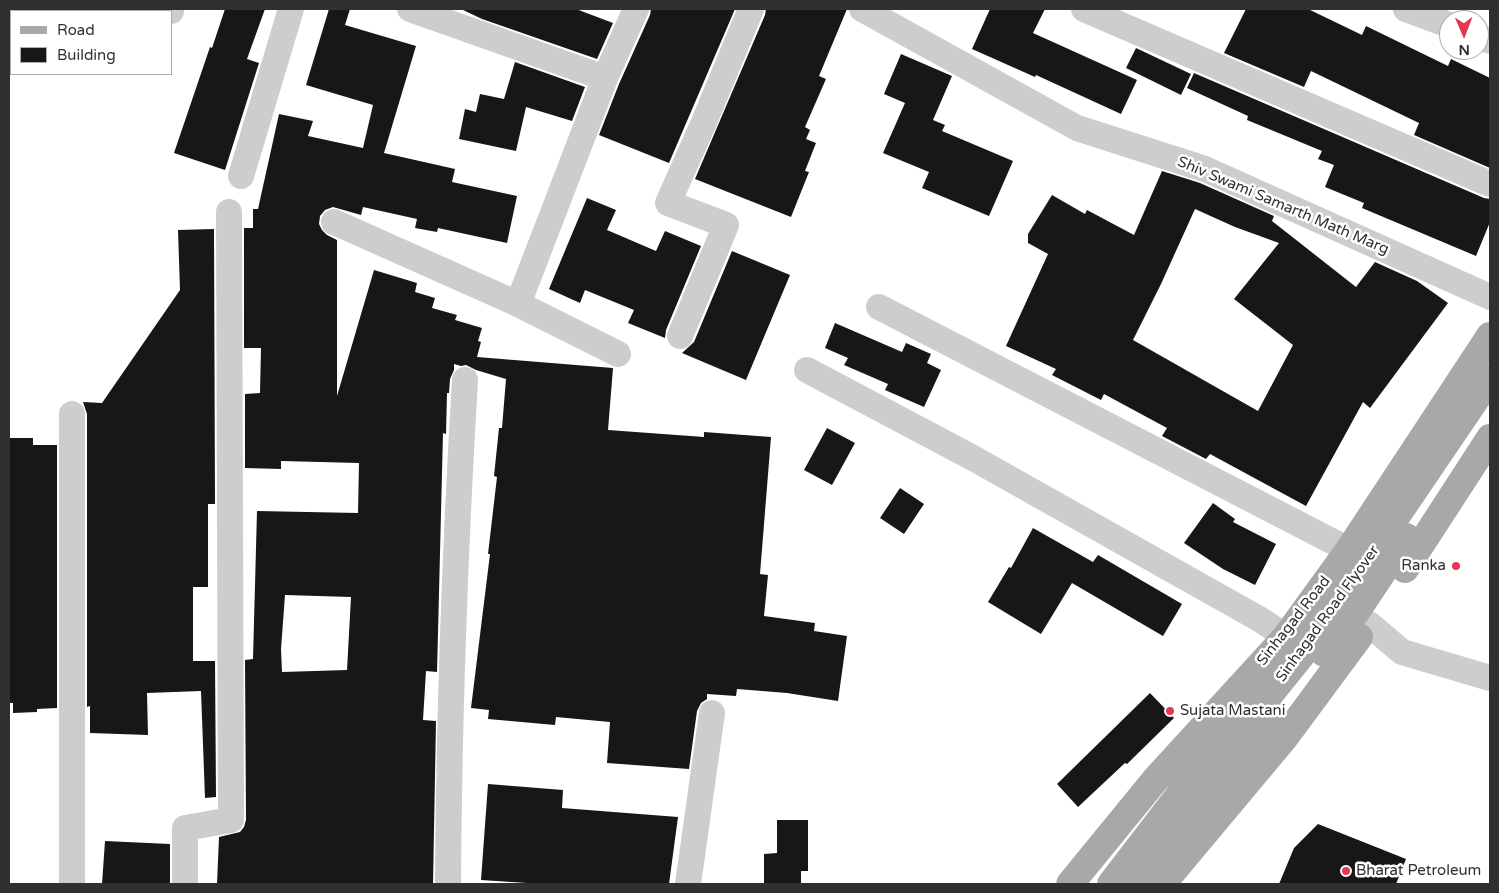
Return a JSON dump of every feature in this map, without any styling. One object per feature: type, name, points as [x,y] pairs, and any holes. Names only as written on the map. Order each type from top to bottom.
[{"type":"main road","name":"Sinhagad Road","points":[[1070,884],[1155,780],[1286,637],[1349,550],[1490,336]]},
{"type":"main road","name":"Sinhagad Road Flyover","points":[[1111,884],[1194,776],[1266,699],[1307,648],[1490,378]]},
{"type":"main road","name":"Sinhagad Road Flyover","points":[[1141,884],[1170,838],[1356,612],[1490,411]]},
{"type":"main road","points":[[1162,884],[1284,737],[1369,624],[1490,438]]},
{"type":"street","points":[[241,176],[291,9]]},
{"type":"street","points":[[410,9],[605,78]]},
{"type":"street","points":[[518,304],[605,78],[636,9]]},
{"type":"street","points":[[680,336],[726,225],[668,203],[752,9]]},
{"type":"street","name":"Shiv Swami Samarth Math Marg","points":[[862,9],[1076,128],[1205,169],[1490,298]]},
{"type":"street","points":[[1084,9],[1490,184]]},
{"type":"street","points":[[1406,9],[1439,21]]},
{"type":"street","points":[[185,884],[186,828],[231,820],[230,212]]},
{"type":"street","points":[[334,222],[518,304],[618,354]]},
{"type":"street","points":[[879,307],[1349,550]]},
{"type":"street","points":[[807,370],[999,472],[1261,620],[1286,637]]},
{"type":"street","points":[[448,884],[452,639],[465,380]]},
{"type":"street","points":[[72,414],[72,884]]},
{"type":"street","points":[[1369,624],[1402,652],[1490,678]]},
{"type":"street","points":[[688,884],[712,713]]},
{"type":"building","points":[[225,9],[265,9],[247,59],[259,63],[225,170],[174,153]]},
{"type":"building","points":[[329,9],[350,9],[345,25],[416,46],[384,153],[455,169],[452,182],[517,196],[507,243],[438,228],[437,232],[415,228],[417,219],[363,207],[361,215],[333,207],[325,210],[320,216],[319,224],[327,235],[337,240],[337,396],[374,270],[417,283],[415,292],[435,298],[432,308],[457,315],[455,320],[482,328],[478,341],[481,342],[477,357],[613,368],[608,430],[704,437],[704,432],[771,437],[760,574],[768,575],[764,616],[815,623],[814,631],[847,636],[838,701],[787,693],[737,689],[736,696],[707,694],[707,699],[701,703],[697,711],[689,769],[607,763],[610,722],[556,717],[555,725],[488,719],[489,710],[471,708],[490,554],[488,554],[497,477],[494,476],[499,428],[502,428],[506,379],[466,365],[454,364],[449,393],[447,393],[446,434],[443,433],[437,672],[426,671],[423,720],[436,721],[433,884],[217,884],[219,837],[240,832],[246,820],[245,660],[253,659],[257,511],[358,513],[359,463],[281,461],[281,469],[245,468],[245,394],[260,393],[261,348],[244,348],[244,228],[253,228],[253,209],[258,209],[279,114],[313,121],[308,136],[363,148],[373,105],[306,85]],"holes":[[[285,595],[351,597],[347,670],[282,672],[281,649]]]},
{"type":"building","points":[[461,9],[576,9],[613,23],[597,59],[482,19]]},
{"type":"building","points":[[651,9],[735,9],[669,163],[599,135]]},
{"type":"building","points":[[766,9],[847,9],[819,76],[826,79],[805,127],[810,130],[806,139],[816,143],[805,171],[809,172],[791,217],[695,179]]},
{"type":"building","points":[[990,9],[1045,9],[1033,33],[1137,80],[1121,114],[1036,75],[1035,77],[972,49]]},
{"type":"building","points":[[1246,9],[1308,9],[1362,35],[1366,26],[1448,66],[1451,60],[1453,60],[1490,78],[1490,168],[1414,135],[1419,123],[1311,71],[1304,87],[1224,53]]},
{"type":"building","points":[[1136,48],[1191,74],[1181,95],[1126,68]]},
{"type":"building","points":[[901,54],[952,76],[933,120],[945,125],[942,131],[1013,161],[989,216],[922,188],[929,172],[883,153],[905,103],[884,94]]},
{"type":"building","points":[[515,62],[585,87],[572,121],[526,107],[516,151],[459,139],[465,109],[476,112],[480,94],[504,99]]},
{"type":"building","points":[[1194,73],[1490,199],[1490,222],[1476,256],[1362,208],[1364,203],[1325,187],[1334,165],[1318,159],[1322,151],[1247,120],[1248,116],[1187,88]]},
{"type":"building","points":[[1162,171],[1200,183],[1274,216],[1272,221],[1356,287],[1375,262],[1417,281],[1448,303],[1370,408],[1363,402],[1306,506],[1210,454],[1206,459],[1162,436],[1167,428],[1104,394],[1101,400],[1052,375],[1056,369],[1006,346],[1048,254],[1028,243],[1028,234],[1052,195],[1085,214],[1087,210],[1134,235]],"holes":[[[1195,209],[1235,227],[1279,243],[1234,299],[1293,345],[1258,411],[1133,340]]]},
{"type":"building","points":[[587,198],[616,210],[607,230],[656,251],[665,231],[701,246],[666,330],[665,338],[628,323],[634,310],[585,290],[580,303],[549,289]]},
{"type":"building","points":[[214,229],[215,504],[208,504],[208,587],[193,587],[193,661],[215,661],[216,797],[205,798],[201,691],[147,693],[148,735],[90,733],[90,706],[87,707],[87,414],[83,402],[102,403],[180,290],[178,230]]},
{"type":"building","points":[[732,251],[790,275],[746,380],[682,353],[694,342]]},
{"type":"building","points":[[835,323],[902,352],[906,343],[931,354],[927,363],[941,370],[924,407],[885,390],[888,384],[844,365],[848,358],[825,348]]},
{"type":"building","points":[[827,428],[855,443],[832,485],[804,470]]},
{"type":"building","points":[[9,438],[33,438],[33,445],[57,445],[57,708],[37,709],[37,712],[13,713],[13,703],[9,703]]},
{"type":"building","points":[[900,488],[924,504],[904,534],[880,518]]},
{"type":"building","points":[[1213,503],[1235,519],[1233,522],[1276,544],[1255,585],[1223,569],[1184,543]]},
{"type":"building","points":[[1033,528],[1093,562],[1098,555],[1182,604],[1163,636],[1072,583],[1041,634],[988,602],[1009,567],[1011,568]]},
{"type":"building","points":[[1150,693],[1174,718],[1127,764],[1125,763],[1078,807],[1057,784]]},
{"type":"building","points":[[488,784],[563,790],[562,808],[678,817],[669,884],[542,884],[481,880]]},
{"type":"building","points":[[777,820],[808,820],[808,871],[801,871],[801,884],[764,884],[764,854],[777,853]]},
{"type":"building","points":[[1318,824],[1406,859],[1396,884],[1279,884],[1294,848]]},
{"type":"building","points":[[105,841],[170,844],[170,884],[102,884]]},
{"type":"place","name":"Ranka","points":[[1456,566]]},
{"type":"place","name":"Sujata Mastani","points":[[1170,711]]},
{"type":"place","name":"Bharat Petroleum","points":[[1346,871]]}]
